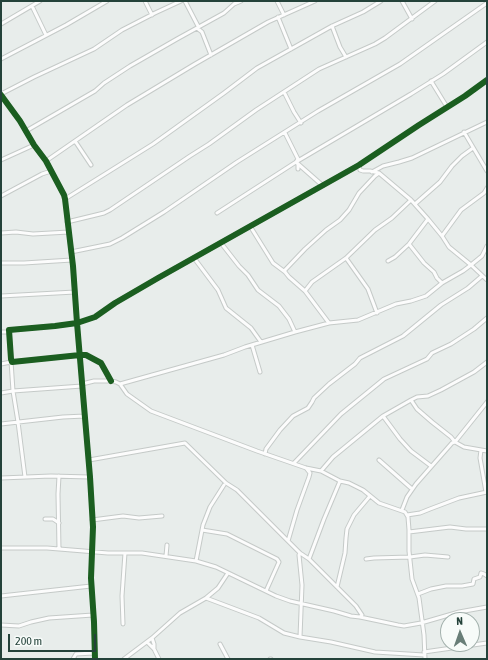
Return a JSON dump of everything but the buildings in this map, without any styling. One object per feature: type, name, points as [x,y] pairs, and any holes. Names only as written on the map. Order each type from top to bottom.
[{"type":"street","points":[[1,24],[40,1]]},
{"type":"street","points":[[1,59],[66,25],[107,1]]},
{"type":"street","points":[[144,1],[152,15]]},
{"type":"street","points":[[95,659],[91,586],[93,527],[89,460],[72,252],[65,199],[46,161],[1,94],[94,49],[122,30],[181,1]]},
{"type":"street","points":[[186,1],[197,27],[202,32],[211,55]]},
{"type":"street","points":[[26,131],[95,91],[104,83],[130,66],[224,13],[240,1]]},
{"type":"street","points":[[277,1],[284,15]]},
{"type":"street","points":[[46,161],[127,106],[211,55],[268,22],[315,1]]},
{"type":"street","points":[[65,199],[153,144],[257,68],[332,26],[363,12],[381,1]]},
{"type":"street","points":[[402,1],[412,19]]},
{"type":"street","points":[[67,222],[110,210],[209,144],[256,110],[319,69],[385,38],[435,1]]},
{"type":"street","points":[[72,252],[110,244],[122,238],[300,123],[400,64],[487,3]]},
{"type":"street","points":[[32,6],[46,35]]},
{"type":"street","points":[[278,17],[291,49]]},
{"type":"street","points":[[332,26],[340,47],[346,57]]},
{"type":"street","points":[[217,213],[296,162],[431,81],[487,42]]},
{"type":"street","points":[[1,332],[77,323],[95,317],[126,297],[359,165],[418,124],[465,96],[487,80]]},
{"type":"street","points":[[431,81],[447,107]]},
{"type":"street","points":[[284,92],[300,123]]},
{"type":"street","points":[[372,172],[382,166],[412,158],[487,122]]},
{"type":"street","points":[[464,132],[487,171]]},
{"type":"street","points":[[285,133],[298,159],[296,162],[298,164],[298,169]]},
{"type":"street","points":[[75,141],[91,165]]},
{"type":"street","points":[[1,160],[34,145]]},
{"type":"street","points":[[415,204],[440,182],[462,156],[473,148]]},
{"type":"street","points":[[483,164],[487,161]]},
{"type":"street","points":[[296,162],[322,185]]},
{"type":"street","points":[[359,165],[360,170],[379,173],[411,200],[442,236],[449,247],[487,280]]},
{"type":"street","points":[[1,196],[42,174],[51,171]]},
{"type":"street","points":[[285,272],[286,268],[305,248],[340,220],[349,210],[359,193],[379,173]]},
{"type":"street","points":[[442,236],[461,210],[487,188]]},
{"type":"street","points":[[305,291],[312,282],[346,258],[375,230],[392,218],[411,200]]},
{"type":"street","points":[[388,261],[395,257],[409,244],[428,219]]},
{"type":"street","points":[[250,226],[273,263],[305,291],[329,323]]},
{"type":"street","points":[[1,233],[16,232],[33,234],[69,232]]},
{"type":"street","points":[[221,243],[248,275],[258,290],[279,306],[289,318],[295,332]]},
{"type":"street","points":[[409,244],[424,263],[434,272],[442,284]]},
{"type":"street","points":[[1,393],[82,385],[94,381],[111,381],[120,384],[224,355],[295,332],[329,323],[358,320],[396,304],[426,296],[482,256],[487,246]]},
{"type":"street","points":[[194,258],[218,290],[226,308],[251,328],[262,342]]},
{"type":"street","points":[[346,258],[368,289],[377,313]]},
{"type":"street","points":[[1,263],[72,260]]},
{"type":"street","points":[[265,454],[266,449],[293,416],[308,408],[314,398],[360,358],[403,336],[441,305],[468,288],[482,276]]},
{"type":"street","points":[[1,296],[75,292]]},
{"type":"street","points":[[294,463],[341,414],[384,379],[427,359],[432,353],[451,344],[474,329],[487,318]]},
{"type":"street","points":[[9,332],[13,391],[25,477]]},
{"type":"street","points":[[252,345],[260,372]]},
{"type":"street","points":[[1,364],[86,355],[100,363],[111,381]]},
{"type":"street","points":[[321,471],[332,457],[383,416],[411,400],[428,396],[441,390],[474,372],[487,362]]},
{"type":"street","points":[[120,384],[127,394],[152,411],[265,454],[306,468],[321,471],[340,481],[349,483],[363,490],[379,503],[406,512],[409,532],[409,552],[412,579],[419,598],[424,635],[425,659]]},
{"type":"street","points":[[411,400],[417,409],[455,442],[464,447],[487,451]]},
{"type":"street","points":[[402,510],[412,489],[450,445],[455,442],[487,402]]},
{"type":"street","points":[[1,424],[85,416]]},
{"type":"street","points":[[383,416],[400,439],[431,466]]},
{"type":"street","points":[[89,460],[186,444],[226,483],[237,490],[300,553],[337,587],[356,606],[362,615],[360,618]]},
{"type":"street","points":[[407,515],[420,513],[459,498],[487,492],[480,458],[481,450]]},
{"type":"street","points":[[379,460],[412,489]]},
{"type":"street","points":[[288,541],[310,473],[306,468]]},
{"type":"street","points":[[1,478],[36,476],[90,477]]},
{"type":"street","points":[[59,476],[59,549]]},
{"type":"street","points":[[309,560],[340,481]]},
{"type":"street","points":[[196,561],[203,524],[210,507],[224,485]]},
{"type":"street","points":[[337,587],[345,553],[347,529],[354,515],[370,496]]},
{"type":"street","points":[[92,520],[123,516],[139,518],[162,516]]},
{"type":"street","points":[[45,519],[53,519],[59,523]]},
{"type":"street","points":[[409,532],[450,527],[487,529]]},
{"type":"street","points":[[202,530],[227,534],[277,559],[279,562],[266,591]]},
{"type":"street","points":[[166,556],[167,545]]},
{"type":"street","points":[[1,548],[59,549],[108,553],[142,553],[196,561],[216,567],[290,601],[360,618],[404,626],[422,623],[459,612],[487,607]]},
{"type":"street","points":[[123,624],[122,596],[125,553]]},
{"type":"street","points":[[300,553],[302,585],[300,637]]},
{"type":"street","points":[[366,560],[374,558],[426,556],[448,557]]},
{"type":"street","points":[[124,659],[152,638],[180,613],[206,598],[218,588],[228,573]]},
{"type":"street","points":[[418,594],[439,587],[473,584],[474,579],[480,578],[481,573],[487,576]]},
{"type":"street","points":[[1,596],[91,586]]},
{"type":"street","points":[[206,598],[259,618],[284,633],[375,652],[424,653],[487,643]]},
{"type":"street","points":[[1,625],[19,626],[48,618],[93,615]]},
{"type":"street","points":[[152,638],[154,649]]},
{"type":"street","points":[[147,642],[154,649],[159,659]]},
{"type":"street","points":[[220,644],[228,659]]},
{"type":"street","points":[[73,659],[76,654],[94,653]]},
{"type":"cycle path","points":[[111,381],[101,363],[86,355],[12,362],[9,330],[77,323],[95,317],[115,303],[158,278],[359,165],[487,80]]},
{"type":"cycle path","points":[[1,95],[46,161],[65,199],[73,266],[90,477],[93,527],[91,578],[95,659]]}]
